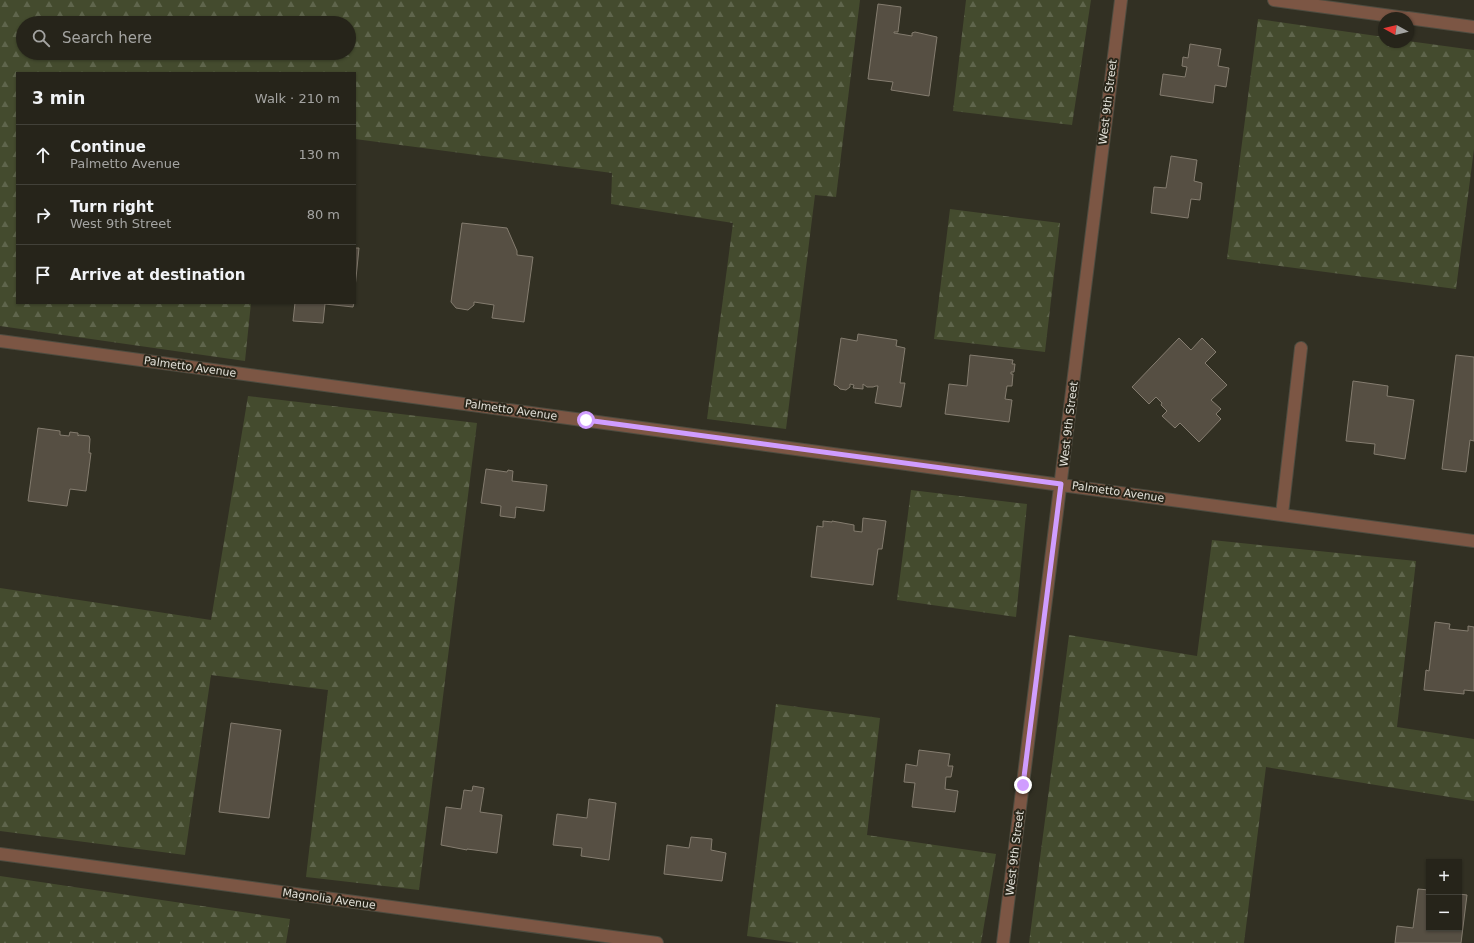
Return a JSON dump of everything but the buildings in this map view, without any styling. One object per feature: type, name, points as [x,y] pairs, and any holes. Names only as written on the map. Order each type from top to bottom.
[{"type":"street","name":"West 9th Street","points":[[1004,943],[1121,0]]},
{"type":"street","points":[[1274,0],[1378,14]]},
{"type":"street","points":[[1414,19],[1474,27]]},
{"type":"street","name":"Palmetto Avenue","points":[[0,341],[1474,541]]},
{"type":"street","points":[[1282,514],[1301,348]]},
{"type":"street","name":"Magnolia Avenue","points":[[0,854],[657,943]]},
{"type":"green space","points":[[0,0],[860,0],[836,197],[815,195],[786,429],[707,419],[733,223],[611,204],[612,173],[356,139],[356,72],[16,72],[16,304],[251,304],[245,361],[0,326]]},
{"type":"green space","points":[[966,0],[1091,0],[1072,125],[953,111]]},
{"type":"green space","points":[[1258,19],[1378,36],[1378,48],[1414,48],[1414,42],[1474,50],[1474,149],[1456,289],[1227,259]]},
{"type":"green space","points":[[950,209],[1060,223],[1045,352],[934,339]]},
{"type":"green space","points":[[248,396],[477,423],[419,890],[306,877],[328,690],[211,675],[185,855],[0,831],[0,588],[211,620]]},
{"type":"green space","points":[[911,490],[1027,504],[1016,617],[897,600]]},
{"type":"green space","points":[[1212,540],[1416,561],[1397,727],[1474,739],[1474,801],[1266,767],[1244,943],[1029,943],[1069,635],[1197,656]]},
{"type":"green space","points":[[776,704],[880,718],[867,835],[996,854],[981,943],[796,943],[747,936]]},
{"type":"green space","points":[[0,876],[290,919],[286,943],[0,943]]},
{"type":"route","points":[[586,420],[1061,484],[1023,785]]}]
